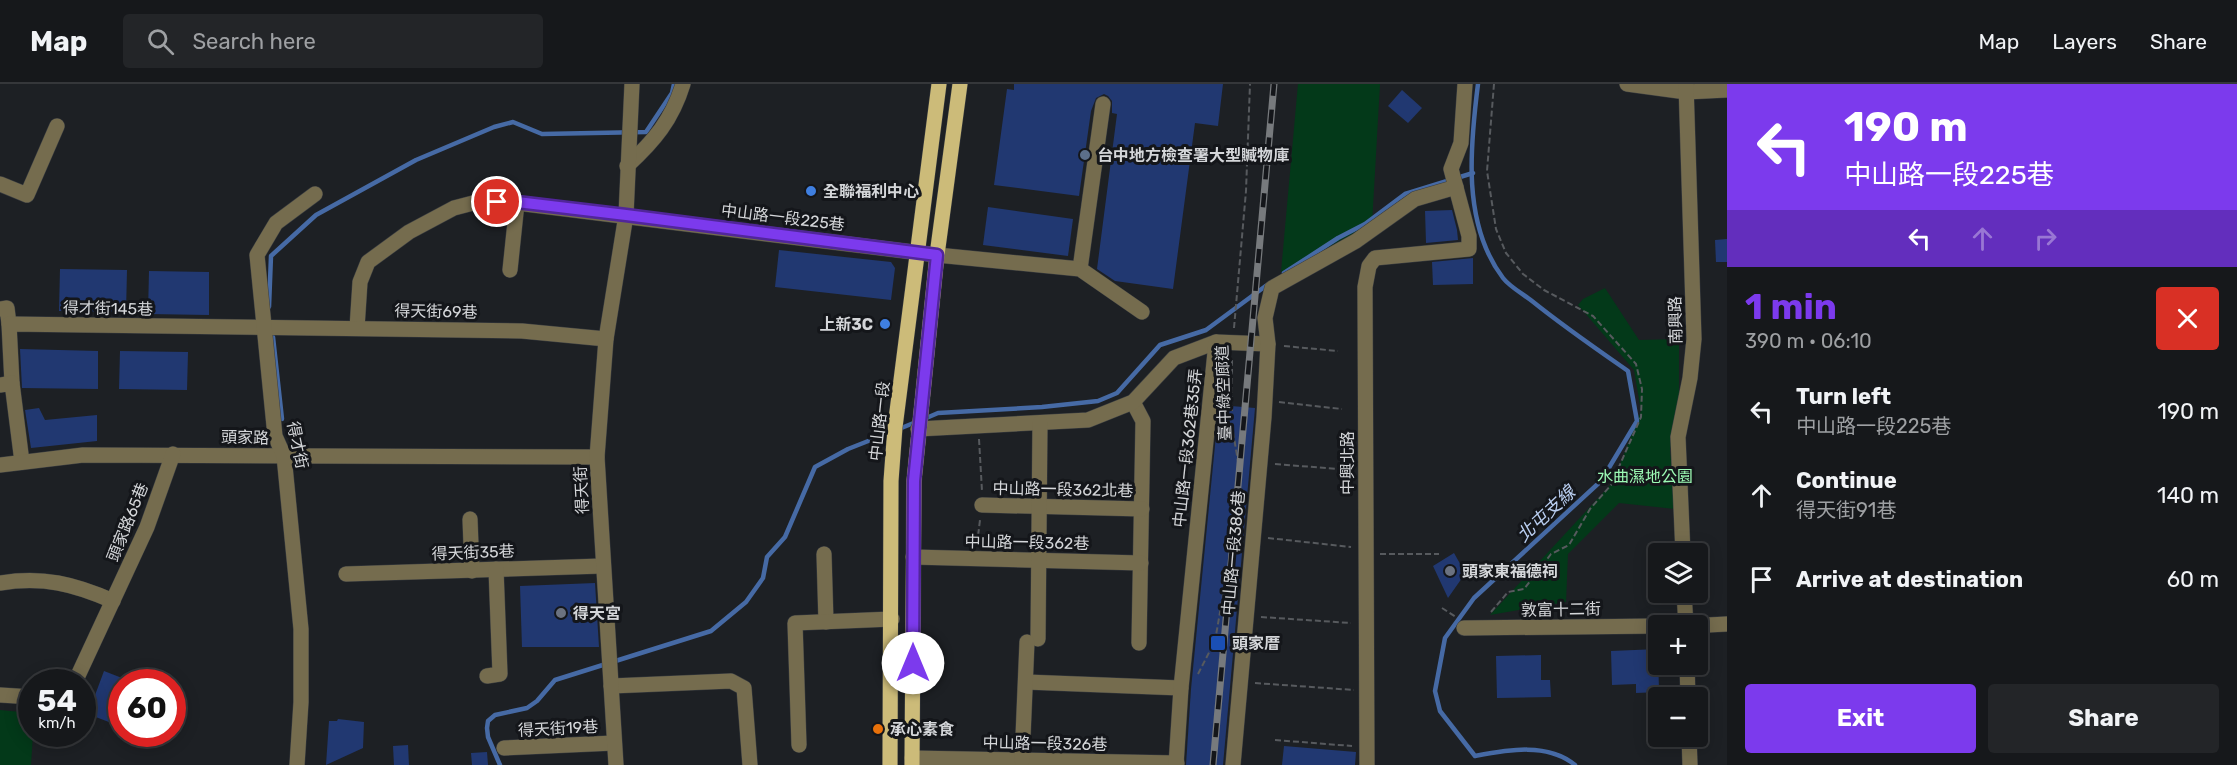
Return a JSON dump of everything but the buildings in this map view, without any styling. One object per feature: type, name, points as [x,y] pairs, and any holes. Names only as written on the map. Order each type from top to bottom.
[{"type":"main road","name":"中山路一段","points":[[890,765],[892,471],[895,427],[939,84]]},
{"type":"main road","points":[[912,761],[914,481],[937,255],[960,84]]},
{"type":"street","name":"得天街","points":[[616,765],[597,457],[606,339],[626,215],[632,84]]},
{"type":"street","points":[[627,166],[653,142],[665,126],[683,84]]},
{"type":"street","points":[[1456,187],[1451,170],[1461,143],[1465,84]]},
{"type":"street","points":[[1627,84],[1727,90]]},
{"type":"street","name":"南興路","points":[[1683,543],[1678,437],[1690,378],[1694,339],[1686,88]]},
{"type":"street","points":[[1103,104],[1080,269],[1142,312]]},
{"type":"street","points":[[0,184],[27,195],[57,126]]},
{"type":"street","name":"中興北路","points":[[1367,765],[1365,287],[1369,266],[1375,258],[1469,249],[1469,236],[1456,187]]},
{"type":"street","name":"中山路一段386巷","points":[[1233,765],[1260,463],[1268,344],[1265,318],[1272,288],[1356,241],[1415,199],[1456,187]]},
{"type":"street","name":"得才街","points":[[297,765],[302,702],[301,629],[284,456],[275,436],[257,255],[276,223],[315,194]]},
{"type":"street","name":"中山路一段225巷","points":[[357,328],[360,282],[368,262],[409,232],[454,208],[477,202],[517,202],[918,253],[1080,269]]},
{"type":"street","points":[[510,270],[517,202]]},
{"type":"street","points":[[0,309],[7,308],[9,324],[6,384],[22,462]]},
{"type":"street","name":"得才街145巷","points":[[9,324],[265,328]]},
{"type":"street","name":"得天街69巷","points":[[265,328],[522,331],[606,339]]},
{"type":"street","points":[[918,429],[1088,420],[1133,402],[1174,358],[1216,342],[1268,344]]},
{"type":"street","name":"中山路一段362巷35弄","points":[[1176,764],[1181,688],[1216,342]]},
{"type":"street","points":[[1133,402],[1143,421],[1138,643]]},
{"type":"street","points":[[1022,760],[1026,682],[1032,640],[1038,561],[1040,423]]},
{"type":"street","name":"頭家路65巷","points":[[81,669],[147,527],[173,454]]},
{"type":"street","name":"頭家路","points":[[0,465],[84,455],[597,457]]},
{"type":"street","name":"中山路一段362北巷","points":[[982,505],[1142,509]]},
{"type":"street","points":[[470,519],[472,571]]},
{"type":"street","points":[[824,554],[826,622]]},
{"type":"street","name":"中山路一段362巷","points":[[913,557],[1141,563]]},
{"type":"street","name":"得天街35巷","points":[[346,574],[602,566]]},
{"type":"street","points":[[487,676],[500,674],[496,569]]},
{"type":"street","points":[[0,583],[22,579],[56,581],[89,591],[113,602]]},
{"type":"street","points":[[799,745],[795,623],[892,619]]},
{"type":"street","points":[[1708,625],[1727,624]]},
{"type":"street","name":"敦富十二街","points":[[1465,625],[1648,626]]},
{"type":"street","points":[[611,686],[731,681],[744,688],[750,765]]},
{"type":"street","points":[[1026,682],[1181,688]]},
{"type":"street","points":[[0,695],[18,696]]},
{"type":"street","name":"得天街19巷","points":[[504,748],[614,743]]},
{"type":"street","points":[[1689,747],[1690,765]]},
{"type":"street","name":"中山路一段326巷","points":[[912,761],[1022,760],[1176,764]]},
{"type":"path","name":"臺中綠空廊道","points":[[1197,680],[1200,668],[1215,641],[1234,547],[1240,473],[1232,426],[1233,341],[1246,191],[1250,84]]},
{"type":"path","points":[[1442,608],[1465,625],[1508,592],[1524,590],[1551,554],[1569,545],[1590,508],[1611,485],[1641,417],[1642,389],[1636,364],[1593,316],[1544,290],[1523,274],[1506,253],[1496,229],[1487,171],[1494,84]]},
{"type":"path","points":[[1268,344],[1338,351]]},
{"type":"path","points":[[1264,401],[1342,409]]},
{"type":"path","points":[[1260,463],[1338,469]]},
{"type":"path","points":[[1253,536],[1365,551],[1439,554]]},
{"type":"path","points":[[1246,616],[1365,624]]},
{"type":"path","points":[[1240,681],[1366,692]]},
{"type":"path","points":[[1275,740],[1366,748]]},
{"type":"green space","points":[[1298,84],[1380,84],[1372,224],[1281,272]]},
{"type":"green space","name":"水曲濕地公園","points":[[1605,288],[1639,340],[1679,339],[1679,421],[1670,449],[1675,509],[1619,503],[1568,554],[1566,602],[1490,615],[1613,482],[1641,411],[1634,370],[1578,305],[1583,299]]},
{"type":"green space","points":[[0,710],[18,712],[18,747],[32,747],[31,765],[0,765]]},
{"type":"waterway","points":[[269,307],[271,256],[316,215],[416,160],[494,127],[513,122],[542,134],[646,132],[672,93],[674,84]]},
{"type":"waterway","name":"北屯支線","points":[[1478,84],[1473,133],[1472,184],[1481,234],[1490,257],[1509,284],[1628,371],[1637,421],[1601,481],[1474,598],[1445,638],[1435,691],[1440,711],[1475,756],[1514,750],[1540,750],[1564,758],[1575,765]]},
{"type":"waterway","points":[[1284,273],[1338,238],[1365,224],[1405,194],[1473,173]]},
{"type":"waterway","points":[[924,419],[938,413],[1098,401],[1117,393],[1160,345],[1206,330],[1267,285]]},
{"type":"waterway","points":[[273,337],[282,419]]},
{"type":"waterway","points":[[899,429],[916,422]]},
{"type":"waterway","points":[[500,765],[488,737],[487,728],[488,721],[495,715],[527,708],[537,701],[555,680],[711,631],[746,602],[763,578],[767,557],[785,537],[815,467],[848,449],[891,432]]},
{"type":"railway","points":[[1213,765],[1274,84]]},
{"type":"place","name":"台中地方檢查署大型贓物庫","points":[[1085,155]]},
{"type":"place","name":"全聯福利中心","points":[[811,191]]},
{"type":"place","name":"上新3C","points":[[885,324]]},
{"type":"place","name":"頭家東福德祠","points":[[1450,571]]},
{"type":"place","name":"得天宮","points":[[561,613]]},
{"type":"place","name":"頭家厝","points":[[1218,643]]},
{"type":"place","name":"承心素食","points":[[878,729]]},
{"type":"route","points":[[497,202],[517,202],[626,215],[937,255],[914,481],[913,663]]}]
